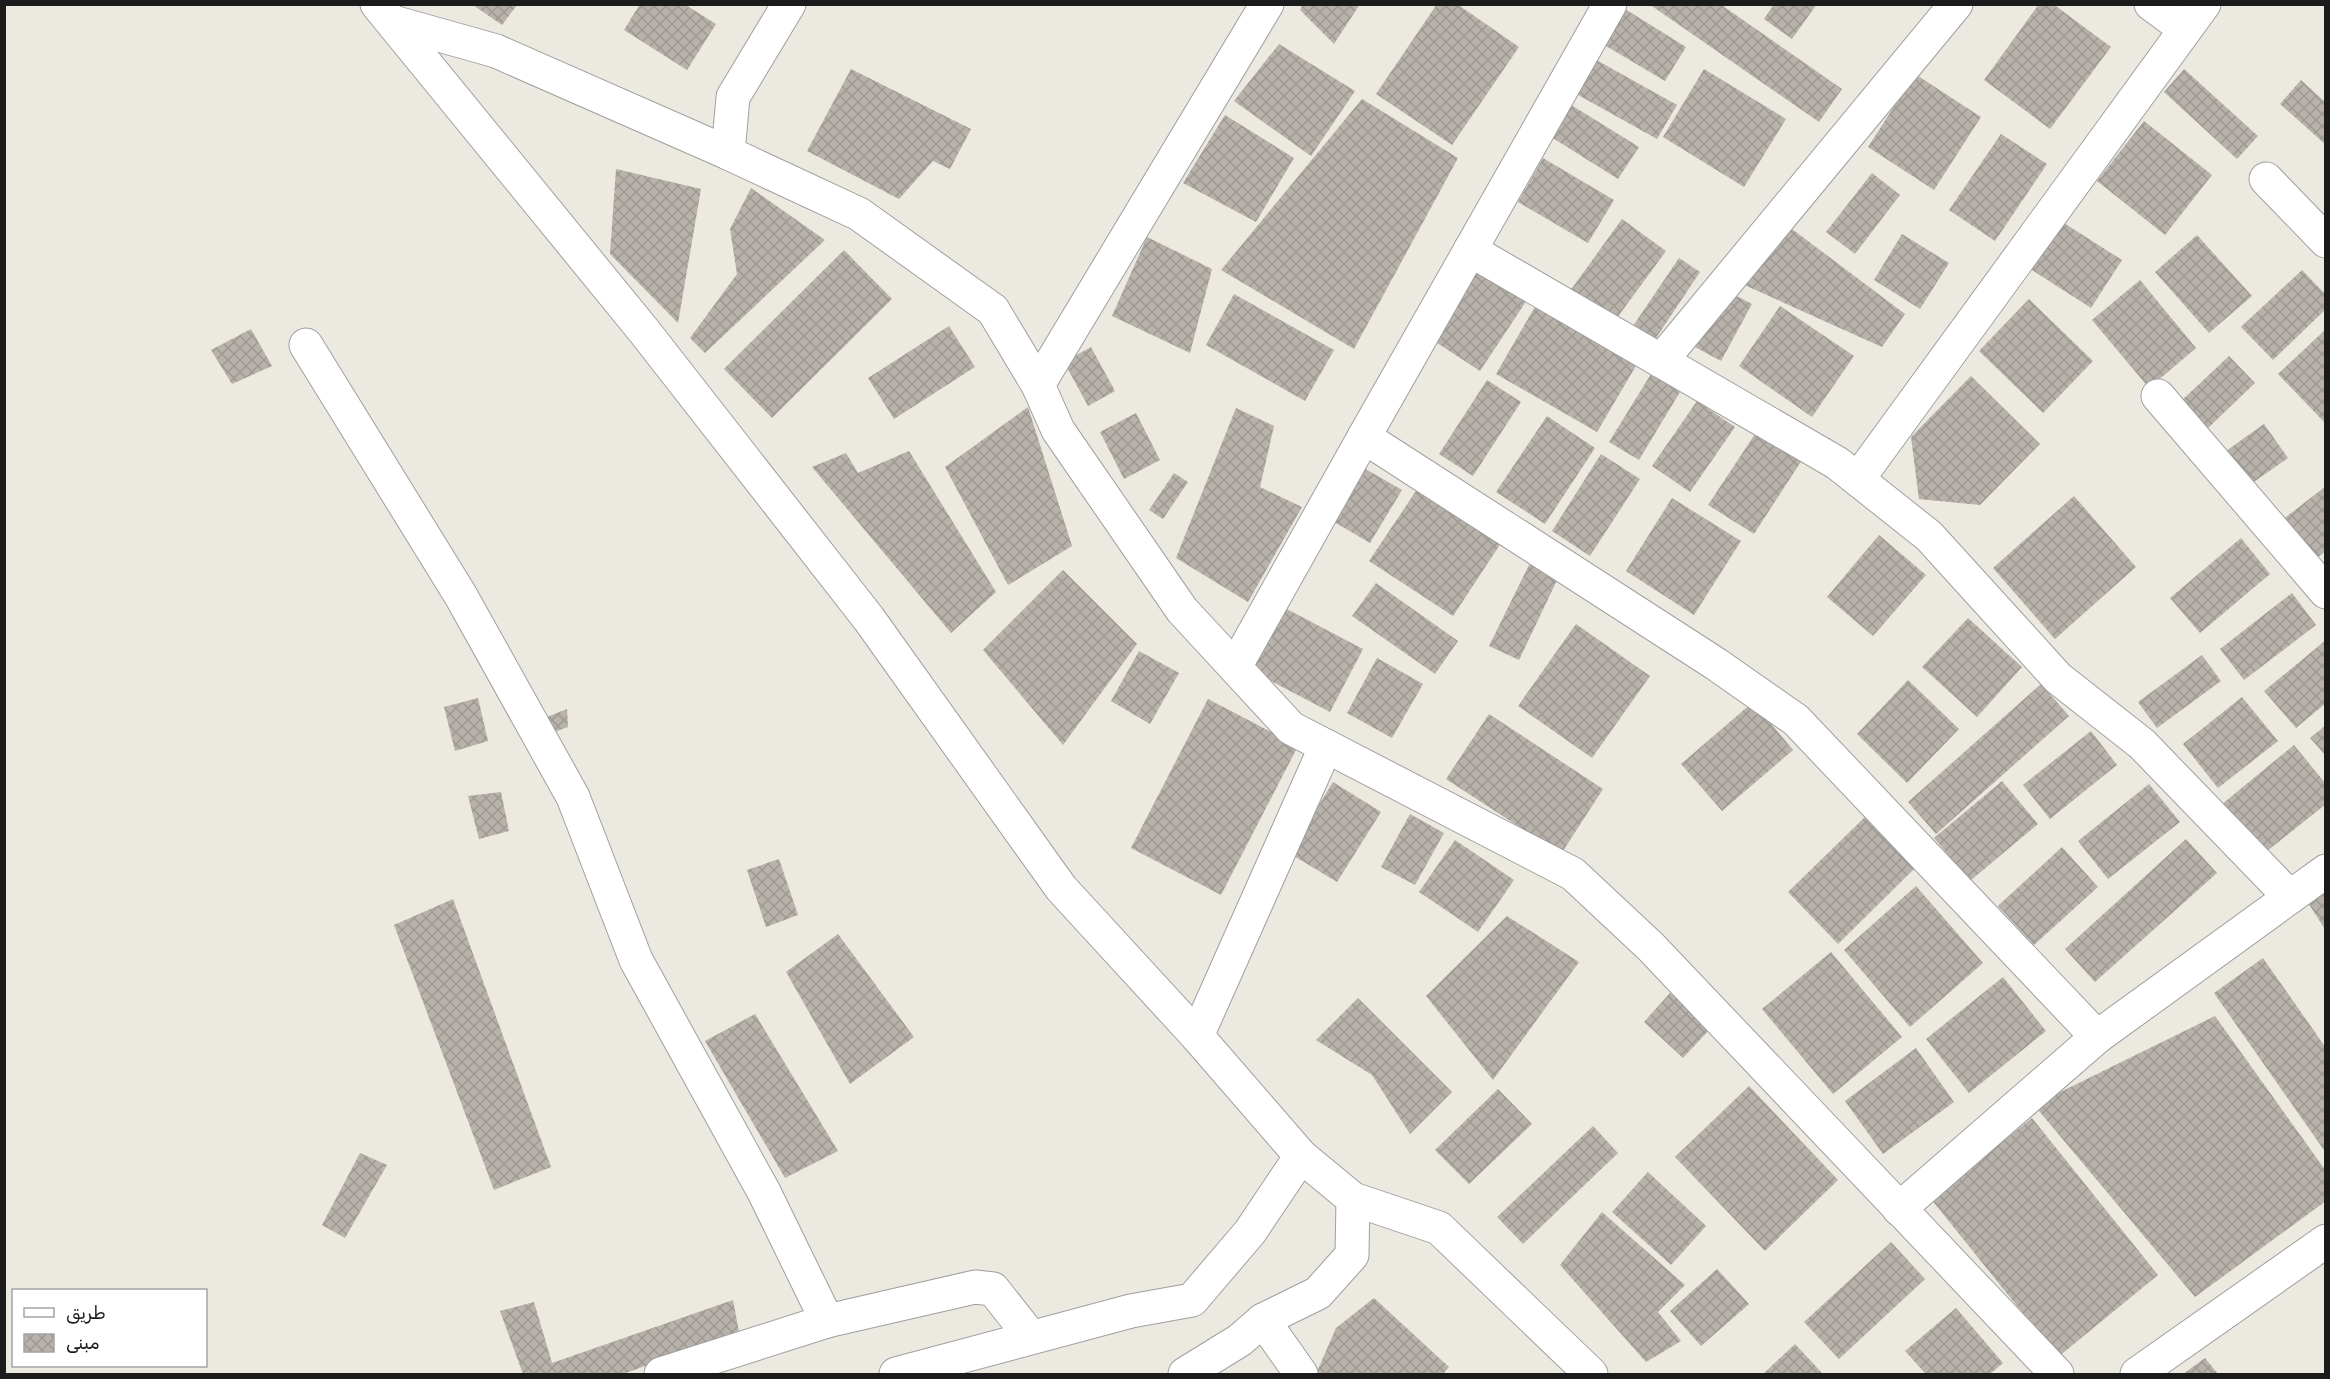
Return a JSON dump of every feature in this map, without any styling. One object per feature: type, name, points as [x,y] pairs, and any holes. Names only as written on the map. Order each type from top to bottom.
[{"type":"street","points":[[728,153],[733,97],[789,4]]},
{"type":"street","points":[[1038,385],[1267,4]]},
{"type":"street","points":[[1235,667],[1610,4]]},
{"type":"street","points":[[1661,361],[1956,4]]},
{"type":"street","points":[[1858,479],[2195,17],[2151,4]]},
{"type":"street","points":[[385,13],[496,51],[728,153],[859,214],[993,310],[1038,385],[1058,430],[1182,610],[1291,728],[1573,874],[1651,947],[2056,1374]]},
{"type":"street","points":[[385,13],[644,331],[869,619],[1060,888],[1197,1036],[1301,1156],[1353,1199],[1439,1228],[1592,1374]]},
{"type":"street","points":[[2265,179],[2325,241]]},
{"type":"street","points":[[1470,250],[1837,463],[1858,479],[1929,536],[2058,678],[2142,744],[2290,897]]},
{"type":"street","points":[[306,345],[461,597],[573,797],[636,960],[764,1192],[827,1321]]},
{"type":"street","points":[[2158,396],[2325,592]]},
{"type":"street","points":[[1364,437],[1716,664],[1796,720],[2097,1037]]},
{"type":"street","points":[[1197,1036],[1326,746]]},
{"type":"street","points":[[1899,1209],[2097,1037],[2325,871]]},
{"type":"street","points":[[907,1373],[1131,1311],[1192,1300],[1250,1232],[1301,1156]]},
{"type":"street","points":[[1185,1374],[1240,1340],[1263,1320],[1318,1293],[1352,1255],[1353,1199]]},
{"type":"street","points":[[2137,1374],[2325,1241]]},
{"type":"street","points":[[661,1374],[827,1321],[975,1287],[993,1289],[1031,1337]]},
{"type":"street","points":[[1263,1320],[1301,1374]]},
{"type":"building","points":[[640,4],[684,4],[716,24],[687,70],[624,30]]},
{"type":"building","points":[[1303,4],[1360,4],[1334,44],[1300,10]]},
{"type":"building","points":[[1437,4],[1457,4],[1519,47],[1452,145],[1376,94]]},
{"type":"building","points":[[1617,4],[1686,47],[1665,81],[1596,40]]},
{"type":"building","points":[[1649,4],[1720,4],[1842,89],[1819,122]]},
{"type":"building","points":[[1774,4],[1817,4],[1792,39],[1764,19]]},
{"type":"building","points":[[2039,4],[2053,4],[2111,47],[2050,129],[1984,80]]},
{"type":"building","points":[[473,5],[517,5],[502,25]]},
{"type":"building","points":[[1279,44],[1355,91],[1311,156],[1234,101]]},
{"type":"building","points":[[1591,57],[1677,105],[1657,139],[1571,91]]},
{"type":"building","points":[[851,69],[971,129],[950,169],[933,161],[899,199],[807,151]]},
{"type":"building","points":[[1704,69],[1786,119],[1744,187],[1663,137]]},
{"type":"building","points":[[2184,69],[2258,136],[2237,159],[2164,92]]},
{"type":"building","points":[[1915,74],[1981,117],[1934,190],[1868,147]]},
{"type":"building","points":[[2301,80],[2326,103],[2326,145],[2280,104]]},
{"type":"building","points":[[1362,99],[1458,158],[1354,349],[1221,270]]},
{"type":"building","points":[[1568,103],[1639,147],[1618,179],[1548,135]]},
{"type":"building","points":[[1225,115],[1294,158],[1256,222],[1183,183]]},
{"type":"building","points":[[2144,121],[2212,175],[2165,235],[2097,181]]},
{"type":"building","points":[[2001,134],[2047,164],[1995,241],[1949,210]]},
{"type":"building","points":[[1543,158],[1614,200],[1588,243],[1518,202]]},
{"type":"building","points":[[616,169],[701,189],[678,323],[610,254]]},
{"type":"building","points":[[1872,173],[1900,195],[1855,254],[1826,232]]},
{"type":"building","points":[[751,188],[825,240],[705,353],[690,338],[737,274],[730,229]]},
{"type":"building","points":[[2056,218],[2122,260],[2091,308],[2026,266]]},
{"type":"building","points":[[1622,219],[1666,251],[1614,322],[1570,291]]},
{"type":"building","points":[[1784,223],[1905,314],[1882,347],[1740,283]]},
{"type":"building","points":[[1902,234],[1949,263],[1920,309],[1874,280]]},
{"type":"building","points":[[2197,235],[2252,296],[2209,333],[2155,272]]},
{"type":"building","points":[[1147,237],[1212,269],[1190,353],[1112,316]]},
{"type":"building","points":[[844,250],[892,299],[772,418],[724,369]]},
{"type":"building","points":[[1679,258],[1700,272],[1652,344],[1631,329]]},
{"type":"building","points":[[1478,268],[1527,300],[1480,371],[1431,339]]},
{"type":"building","points":[[2302,270],[2326,295],[2326,309],[2273,360],[2241,327]]},
{"type":"building","points":[[2140,280],[2196,348],[2149,388],[2092,320]]},
{"type":"building","points":[[1725,290],[1752,304],[1721,361],[1695,347]]},
{"type":"building","points":[[1234,294],[1334,350],[1305,401],[1206,345]]},
{"type":"building","points":[[2029,299],[2093,361],[2043,413],[1979,351]]},
{"type":"building","points":[[1539,300],[1640,359],[1597,432],[1496,374]]},
{"type":"building","points":[[1780,306],[1854,356],[1812,417],[1739,366]]},
{"type":"building","points":[[949,326],[975,367],[894,419],[868,378]]},
{"type":"building","points":[[251,329],[272,366],[232,384],[211,350]]},
{"type":"building","points":[[2326,329],[2326,424],[2278,374]]},
{"type":"building","points":[[1091,347],[1115,391],[1088,406],[1064,362]]},
{"type":"building","points":[[2229,356],[2255,383],[2206,430],[2180,402]]},
{"type":"building","points":[[1651,374],[1680,392],[1639,460],[1609,442]]},
{"type":"building","points":[[1971,376],[2040,444],[1980,505],[1919,499],[1911,437]]},
{"type":"building","points":[[1487,380],[1521,402],[1473,476],[1439,454]]},
{"type":"building","points":[[1697,401],[1735,427],[1690,492],[1652,466]]},
{"type":"building","points":[[1028,407],[1072,546],[1008,585],[945,467]]},
{"type":"building","points":[[1236,408],[1274,426],[1260,487],[1302,507],[1248,602],[1176,558]]},
{"type":"building","points":[[1136,413],[1160,460],[1124,479],[1100,432]]},
{"type":"building","points":[[1547,416],[1595,448],[1545,524],[1496,492]]},
{"type":"building","points":[[2264,424],[2288,458],[2251,484],[2226,451]]},
{"type":"building","points":[[1759,428],[1804,457],[1754,534],[1708,505]]},
{"type":"building","points":[[909,451],[996,592],[951,633],[812,467],[846,453],[858,473]]},
{"type":"building","points":[[1601,454],[1640,479],[1590,556],[1552,531]]},
{"type":"building","points":[[1362,467],[1402,490],[1370,543],[1331,520]]},
{"type":"building","points":[[1174,473],[1188,482],[1163,519],[1149,510]]},
{"type":"building","points":[[1420,485],[1503,540],[1453,616],[1369,561]]},
{"type":"building","points":[[2326,486],[2326,551],[2313,561],[2281,521]]},
{"type":"building","points":[[2074,496],[2136,567],[2055,639],[1993,568]]},
{"type":"building","points":[[1672,498],[1741,541],[1694,615],[1626,571]]},
{"type":"building","points":[[1879,535],[1926,575],[1873,636],[1827,597]]},
{"type":"building","points":[[2241,538],[2270,574],[2200,633],[2170,598]]},
{"type":"building","points":[[1530,563],[1559,576],[1519,660],[1489,646]]},
{"type":"building","points":[[1063,570],[1137,644],[1063,745],[983,650]]},
{"type":"building","points":[[1376,583],[1458,641],[1435,674],[1352,616]]},
{"type":"building","points":[[2292,593],[2316,625],[2244,680],[2220,649]]},
{"type":"building","points":[[1279,605],[1363,649],[1330,712],[1246,668]]},
{"type":"building","points":[[1968,618],[2022,667],[1977,717],[1922,667]]},
{"type":"building","points":[[1576,624],[1650,676],[1592,758],[1518,706]]},
{"type":"building","points":[[2326,640],[2326,703],[2296,728],[2264,691]]},
{"type":"building","points":[[1139,651],[1179,673],[1150,724],[1111,701]]},
{"type":"building","points":[[2202,655],[2221,681],[2157,728],[2138,702]]},
{"type":"building","points":[[1377,658],[1423,684],[1392,738],[1347,713]]},
{"type":"building","points":[[1908,680],[1959,729],[1907,783],[1857,734]]},
{"type":"building","points":[[2041,684],[2069,716],[1936,834],[1908,802]]},
{"type":"building","points":[[2242,697],[2278,741],[2218,788],[2183,744]]},
{"type":"building","points":[[478,698],[488,741],[455,751],[444,707]]},
{"type":"building","points":[[1208,699],[1298,746],[1221,895],[1131,848]]},
{"type":"building","points":[[1753,702],[1793,750],[1722,811],[1681,764]]},
{"type":"building","points":[[567,709],[568,727],[551,733],[547,717]]},
{"type":"building","points":[[1489,714],[1603,789],[1561,854],[1446,779]]},
{"type":"building","points":[[2326,725],[2326,756],[2310,738]]},
{"type":"building","points":[[2091,731],[2117,765],[2050,819],[2023,785]]},
{"type":"building","points":[[2294,745],[2326,784],[2326,804],[2262,855],[2221,805]]},
{"type":"building","points":[[2002,781],[2038,824],[1970,881],[1934,838]]},
{"type":"building","points":[[1333,782],[1381,812],[1337,882],[1289,853]]},
{"type":"building","points":[[2149,784],[2180,822],[2108,879],[2078,841]]},
{"type":"building","points":[[501,792],[509,831],[479,839],[468,796]]},
{"type":"building","points":[[1410,814],[1444,833],[1415,885],[1381,867]]},
{"type":"building","points":[[1866,816],[1915,868],[1838,944],[1788,892]]},
{"type":"building","points":[[2186,839],[2217,873],[2095,982],[2065,949]]},
{"type":"building","points":[[1455,840],[1514,880],[1478,932],[1419,892]]},
{"type":"building","points":[[2062,847],[2098,887],[2034,945],[1998,906]]},
{"type":"building","points":[[779,859],[798,915],[766,927],[747,870]]},
{"type":"building","points":[[1916,886],[1983,963],[1910,1027],[1844,950]]},
{"type":"building","points":[[2326,886],[2326,931],[2305,898]]},
{"type":"building","points":[[453,899],[551,1167],[494,1190],[394,925]]},
{"type":"building","points":[[1507,916],[1579,962],[1493,1080],[1426,996]]},
{"type":"building","points":[[838,934],[914,1037],[850,1084],[786,972]]},
{"type":"building","points":[[1831,952],[1902,1037],[1833,1094],[1762,1009]]},
{"type":"building","points":[[2263,958],[2326,1048],[2326,1153],[2214,993]]},
{"type":"building","points":[[2003,977],[2046,1031],[1969,1093],[1926,1039]]},
{"type":"building","points":[[1670,993],[1710,1029],[1683,1058],[1644,1022]]},
{"type":"building","points":[[1358,998],[1452,1092],[1410,1134],[1372,1075],[1316,1040]]},
{"type":"building","points":[[755,1014],[838,1151],[785,1178],[705,1041]]},
{"type":"building","points":[[2215,1016],[2326,1171],[2326,1201],[2195,1297],[2034,1105]]},
{"type":"building","points":[[1916,1048],[1954,1102],[1883,1154],[1845,1101]]},
{"type":"building","points":[[1749,1086],[1838,1180],[1765,1251],[1675,1157]]},
{"type":"building","points":[[1498,1089],[1532,1124],[1469,1184],[1435,1150]]},
{"type":"building","points":[[2032,1118],[2158,1275],[2058,1357],[1931,1199]]},
{"type":"building","points":[[1593,1126],[1618,1153],[1523,1244],[1497,1217]]},
{"type":"building","points":[[360,1153],[387,1165],[345,1238],[322,1225]]},
{"type":"building","points":[[1648,1172],[1706,1226],[1671,1265],[1612,1212]]},
{"type":"building","points":[[1602,1212],[1685,1285],[1658,1312],[1681,1341],[1646,1362],[1560,1265]]},
{"type":"building","points":[[1891,1242],[1925,1279],[1839,1359],[1804,1322]]},
{"type":"building","points":[[1717,1269],[1749,1304],[1701,1346],[1670,1311]]},
{"type":"building","points":[[1374,1298],[1449,1367],[1443,1374],[1316,1374],[1336,1328]]},
{"type":"building","points":[[733,1300],[739,1332],[623,1374],[523,1374],[500,1311],[534,1302],[552,1363]]},
{"type":"building","points":[[1956,1308],[2003,1363],[1990,1374],[1926,1374],[1905,1351]]},
{"type":"building","points":[[1795,1344],[1823,1374],[1763,1374]]},
{"type":"building","points":[[2205,1358],[2218,1374],[2183,1374]]}]
